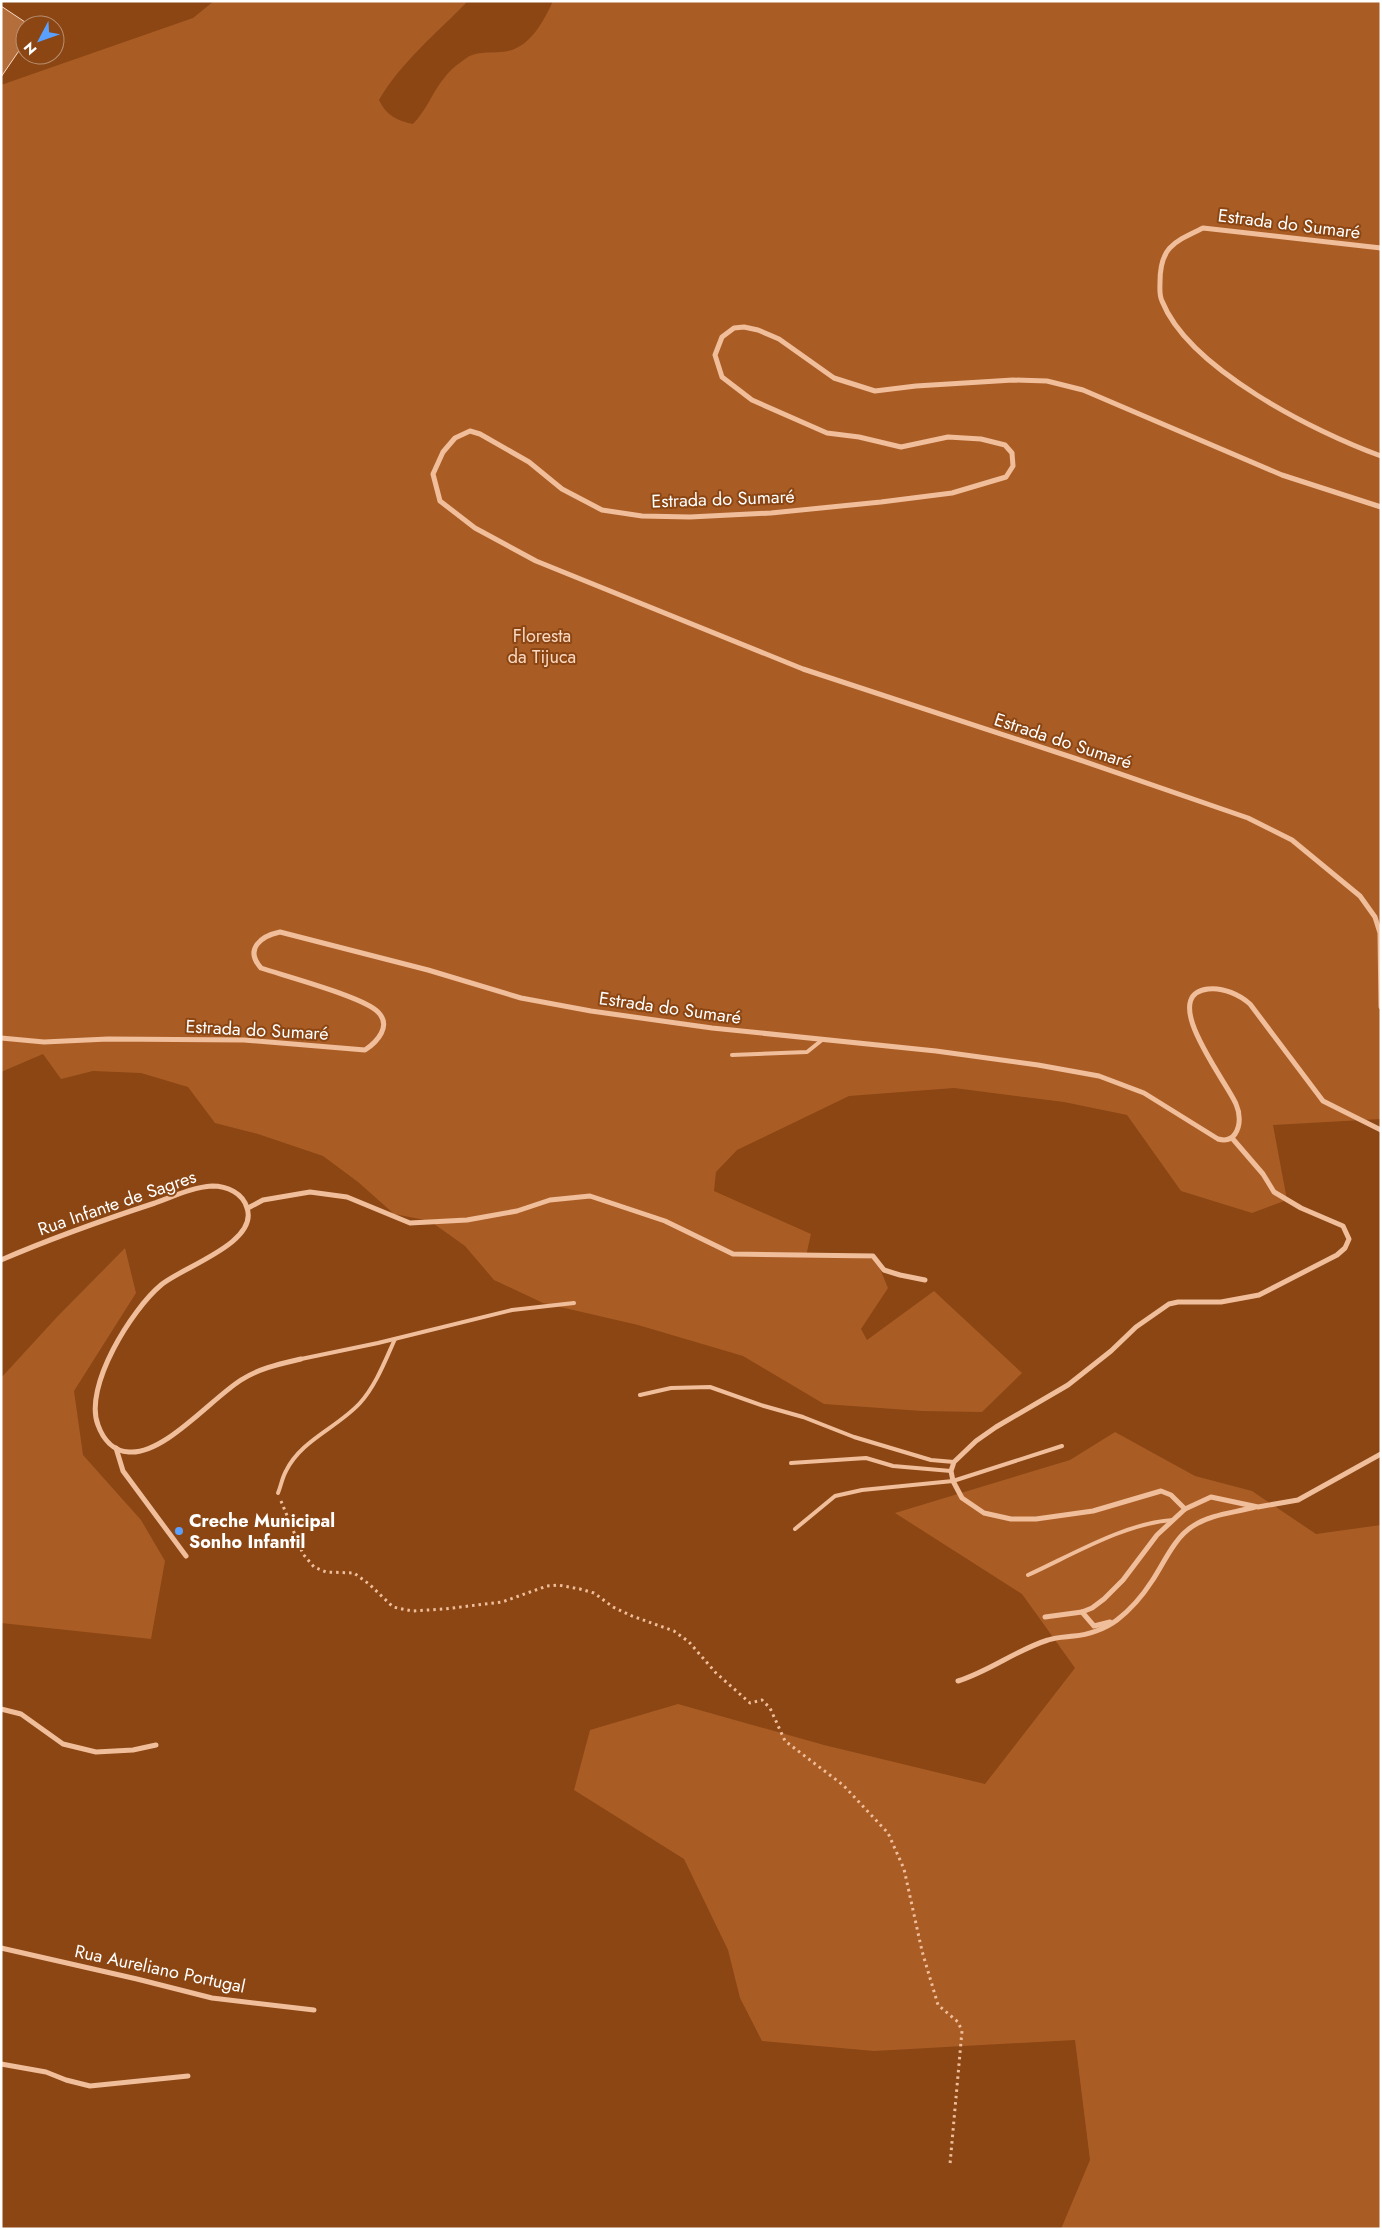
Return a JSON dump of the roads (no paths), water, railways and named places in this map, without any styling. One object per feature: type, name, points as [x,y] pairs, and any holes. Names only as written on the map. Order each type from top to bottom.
[{"type":"street","name":"Estrada do Sumaré","points":[[1381,248],[1203,228],[1179,239],[1164,254],[1160,270],[1161,299],[1175,326],[1205,358],[1248,388],[1304,422],[1381,456]]},
{"type":"street","name":"Estrada do Sumaré","points":[[1381,507],[1282,475],[1083,390],[1046,381],[1013,380],[916,386],[875,391],[834,378],[779,339],[744,327],[734,328],[722,337],[715,356],[722,377],[752,400],[827,433],[859,437],[901,447],[948,437],[981,439],[1005,446],[1012,453],[1013,466],[1006,477],[952,493],[771,513],[690,517],[642,516],[602,510],[562,488],[529,462],[480,434],[470,431],[455,438],[443,452],[433,474],[440,501],[475,528],[536,561],[803,669],[1077,759],[1248,818],[1292,840],[1360,896],[1376,917],[1380,933],[1381,1007]]},
{"type":"street","name":"Estrada do Sumaré","points":[[1,1038],[44,1042],[108,1039],[244,1040],[365,1050],[378,1042],[382,1032],[383,1021],[378,1012],[362,1002],[262,968],[256,961],[254,950],[259,941],[266,935],[280,932],[428,970],[522,998],[591,1011],[712,1028],[936,1051],[1038,1065],[1099,1076],[1144,1093],[1218,1139],[1232,1138]]},
{"type":"street","points":[[1185,1509],[1171,1495],[1161,1492],[1093,1512],[1036,1519],[1011,1519],[984,1513],[962,1498],[953,1481],[951,1471],[954,1462],[996,1427],[1068,1385],[1111,1351],[1136,1327],[1169,1304],[1178,1302],[1221,1302],[1260,1295],[1302,1274],[1345,1248],[1349,1239],[1343,1226],[1301,1208],[1274,1192],[1263,1174],[1232,1138],[1239,1124],[1237,1105],[1193,1027],[1188,1007],[1191,999],[1202,990],[1212,988],[1241,996],[1250,1004],[1323,1100],[1381,1130]]},
{"type":"street","name":"Rua Infante de Sagres","points":[[1,1260],[63,1234],[204,1188],[221,1188],[236,1192],[243,1198],[248,1208]]},
{"type":"street","points":[[301,1359],[258,1370],[241,1380],[224,1391],[170,1437],[151,1450],[129,1452],[116,1448],[103,1438],[96,1422],[94,1404],[98,1384],[135,1315],[160,1286],[229,1245],[244,1230],[249,1219],[248,1208],[263,1200],[310,1192],[347,1197],[410,1223],[466,1220],[517,1211],[550,1200],[590,1196],[665,1222],[733,1254],[873,1256],[884,1270],[925,1280]]},
{"type":"street","points":[[116,1448],[122,1471],[186,1556]]},
{"type":"street","points":[[958,1680],[978,1674],[1016,1653],[1049,1639],[1078,1636],[1100,1629],[1116,1621],[1128,1610],[1152,1581],[1170,1551],[1191,1527],[1210,1517],[1298,1500],[1381,1454]]},
{"type":"street","points":[[1045,1617],[1082,1612],[1092,1608],[1104,1599],[1123,1580],[1157,1535],[1185,1509],[1210,1498],[1255,1507]]},
{"type":"street","points":[[1082,1612],[1094,1626],[1116,1621]]},
{"type":"street","points":[[1,1709],[21,1714],[63,1744],[96,1752],[133,1750],[156,1745]]},
{"type":"street","name":"Rua Aureliano Portugal","points":[[1,1948],[137,1978],[212,1998],[314,2010]]},
{"type":"street","points":[[1,2064],[46,2072],[66,2080],[90,2086],[188,2076]]},
{"type":"lane","points":[[732,1055],[807,1052],[822,1040]]},
{"type":"lane","points":[[301,1359],[395,1339],[512,1310],[574,1303]]},
{"type":"lane","points":[[278,1493],[286,1471],[303,1448],[358,1405],[367,1394],[379,1375],[395,1339]]},
{"type":"lane","points":[[640,1395],[672,1388],[710,1387],[764,1406],[803,1417],[854,1437],[931,1460],[954,1462]]},
{"type":"lane","points":[[795,1529],[835,1496],[862,1490],[953,1481],[1062,1446]]},
{"type":"lane","points":[[791,1463],[866,1458],[893,1466],[951,1471]]},
{"type":"lane","points":[[1028,1575],[1126,1530],[1152,1521],[1173,1520]]},
{"type":"place","name":"Creche Municipal Sonho Infantil","points":[[179,1531]]},
{"type":"park label","name":"Floresta da Tijuca","points":[[542,646]]}]
